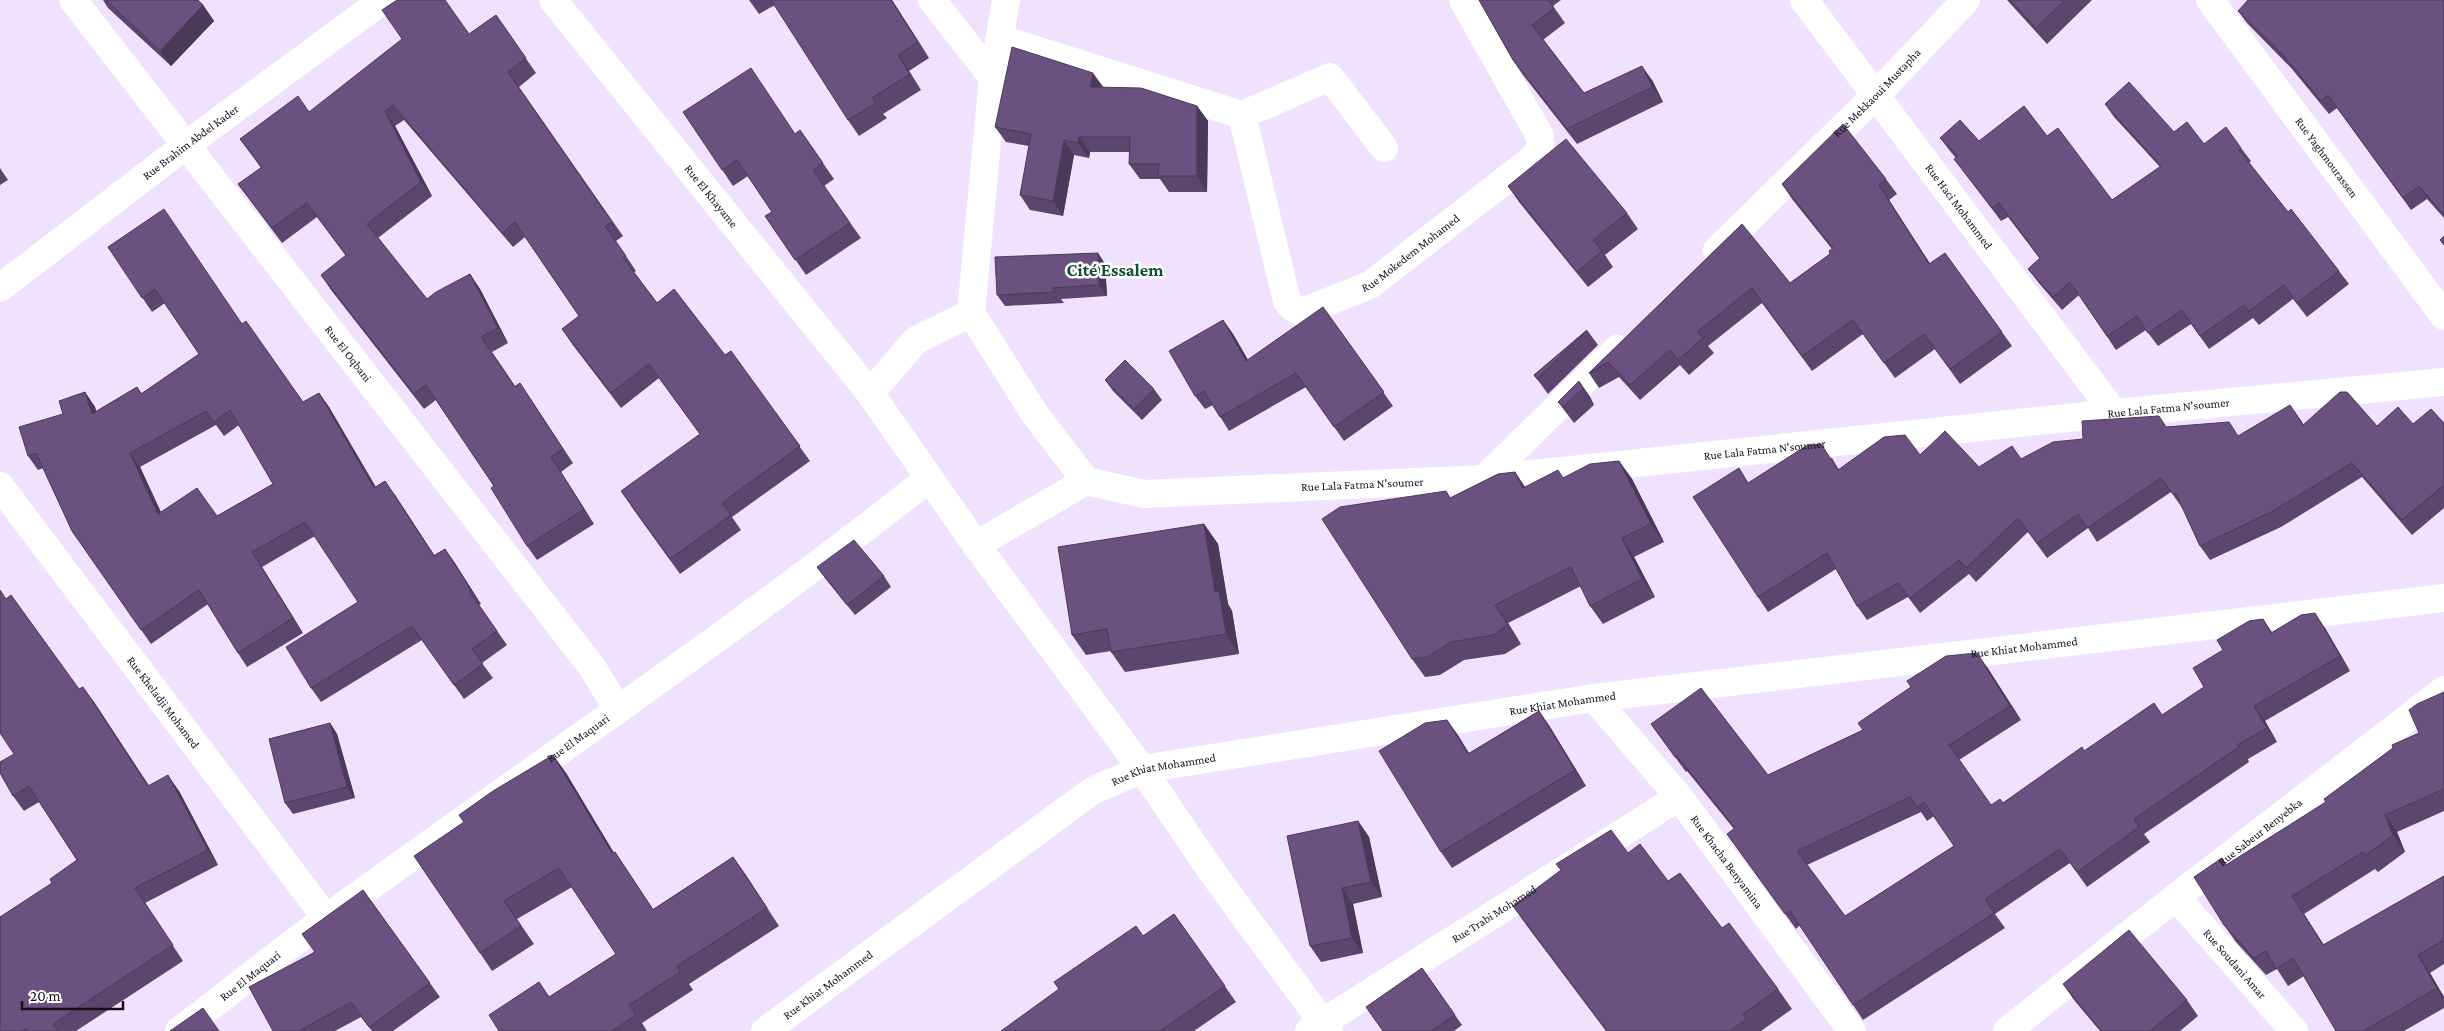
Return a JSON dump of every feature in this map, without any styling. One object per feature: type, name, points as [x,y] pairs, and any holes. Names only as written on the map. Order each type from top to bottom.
[{"type":"street","name":"Rue El Oqbani","points":[[73,0],[592,667],[618,710]]},
{"type":"street","name":"Rue Brahim Abdel Kader","points":[[0,288],[186,144],[383,0]]},
{"type":"street","name":"Rue El Khayame","points":[[553,0],[870,393],[928,479],[1142,769],[1320,1028]]},
{"type":"street","points":[[932,0],[993,78]]},
{"type":"street","points":[[976,545],[1086,481],[1034,413],[971,314],[993,78],[1006,0]]},
{"type":"street","name":"Rue Mokedem Mohamed","points":[[1242,115],[1287,301],[1293,308],[1302,312],[1370,285],[1535,157],[1540,147],[1540,136],[1463,0]]},
{"type":"street","name":"Rue Haci Mohammed","points":[[1804,0],[2114,413]]},
{"type":"street","name":"Rue Mekkaoui Mustapha","points":[[1697,270],[1876,95],[1966,0]]},
{"type":"street","name":"Rue Yaghmourassen","points":[[2210,0],[2444,316]]},
{"type":"street","points":[[1001,38],[1242,115],[1330,77],[1384,148]]},
{"type":"street","points":[[870,393],[916,340],[971,314]]},
{"type":"street","points":[[1484,479],[1633,332]]},
{"type":"street","name":"Rue Lala Fatma N'soumer","points":[[1086,481],[1144,494],[1484,479],[2114,413],[2444,382]]},
{"type":"street","name":"Rue El Maquari","points":[[179,1031],[326,918],[618,710],[872,524],[928,479]]},
{"type":"street","name":"Rue Kheladji Mohamed","points":[[0,486],[326,918]]},
{"type":"street","name":"Rue Khiat Mohammed","points":[[765,1031],[1092,791],[1142,769],[1594,698],[2444,598]]},
{"type":"street","name":"Rue Sabeur Benyebka","points":[[2007,1031],[2176,896],[2444,690]]},
{"type":"street","name":"Rue Khacha Benyamina","points":[[1594,698],[1679,797],[1852,1031]]},
{"type":"street","name":"Rue Trabi Mohamed","points":[[1320,1028],[1679,797]]},
{"type":"street","name":"Rue Soudani Amar","points":[[2176,896],[2279,1026]]},
{"type":"building","points":[[106,0],[198,0],[203,5],[160,51]]},
{"type":"building","points":[[397,0],[445,0],[469,34],[496,15],[526,58],[508,72],[612,222],[605,226],[626,256],[623,258],[657,303],[674,289],[725,355],[731,351],[800,446],[722,503],[731,515],[670,559],[621,491],[700,434],[649,364],[611,393],[562,329],[579,316],[515,222],[502,233],[393,105],[385,111],[421,182],[367,224],[427,299],[436,292],[470,274],[498,328],[481,337],[515,387],[520,383],[563,449],[551,457],[584,509],[527,546],[491,488],[494,486],[426,385],[414,394],[321,275],[346,255],[307,203],[272,228],[238,184],[262,167],[240,139],[298,96],[309,112],[402,39],[382,10]]},
{"type":"building","points":[[771,0],[891,0],[918,42],[898,55],[910,74],[872,98],[876,103],[848,120]]},
{"type":"building","points":[[1479,0],[1548,0],[1554,8],[1532,25],[1584,93],[1642,66],[1652,87],[1567,129],[1513,60]]},
{"type":"building","points":[[2010,0],[2065,0],[2036,28]]},
{"type":"building","points":[[2248,0],[2444,0],[2444,215],[2419,186],[2403,198],[2328,95],[2321,101],[2284,56],[2238,11]]},
{"type":"building","points":[[1012,47],[1093,73],[1090,87],[1141,88],[1197,106],[1197,176],[1158,176],[1159,164],[1129,164],[1130,137],[1079,137],[1078,143],[1064,140],[1053,201],[1020,195],[1031,134],[995,127]]},
{"type":"building","points":[[751,68],[795,134],[800,130],[823,163],[813,170],[850,223],[795,260],[765,216],[772,212],[737,160],[722,170],[683,112]]},
{"type":"building","points":[[2129,82],[2174,132],[2187,122],[2204,144],[2226,127],[2241,148],[2239,150],[2288,212],[2291,209],[2339,271],[2297,303],[2284,285],[2249,311],[2244,305],[2200,336],[2182,310],[2148,333],[2137,316],[2107,336],[2070,282],[2053,297],[2028,269],[2040,258],[1999,203],[1992,208],[1954,159],[1958,156],[1940,138],[1960,120],[1979,141],[2024,106],[2047,136],[2058,128],[2112,200],[2161,166],[2105,104]]},
{"type":"building","points":[[1843,124],[1886,179],[1879,185],[1929,264],[1945,253],[2002,332],[1950,369],[1924,334],[1884,363],[1853,320],[1802,356],[1752,288],[1697,332],[1703,338],[1678,360],[1670,350],[1630,385],[1608,362],[1589,373],[1742,224],[1790,283],[1830,254],[1829,251],[1833,248],[1782,184]]},
{"type":"building","points":[[1566,139],[1627,213],[1593,240],[1602,251],[1577,272],[1508,186]]},
{"type":"building","points":[[164,209],[242,324],[246,321],[303,402],[319,393],[374,488],[385,481],[434,556],[445,549],[471,590],[469,591],[497,631],[472,649],[483,664],[454,685],[412,626],[311,688],[286,647],[358,602],[305,522],[252,552],[293,618],[238,653],[199,590],[141,630],[72,531],[36,453],[28,456],[19,427],[63,414],[59,401],[85,392],[92,414],[137,387],[141,394],[199,354],[155,289],[142,298],[108,247]],"holes":[[[230,410],[273,484],[217,516],[197,488],[158,514],[130,453],[206,411],[214,422]]]},
{"type":"building","points":[[2444,236],[2444,245],[2440,240]]},
{"type":"building","points":[[1098,253],[1099,285],[1052,288],[1056,292],[997,295],[995,257]]},
{"type":"building","points":[[1323,307],[1384,392],[1334,427],[1296,373],[1220,417],[1204,391],[1195,396],[1169,351],[1223,320],[1246,361]]},
{"type":"building","points":[[1587,330],[1537,379],[1534,375]]},
{"type":"building","points":[[1125,360],[1154,389],[1134,409],[1105,380]]},
{"type":"building","points":[[1579,381],[1583,389],[1563,407],[1558,402]]},
{"type":"building","points":[[2340,392],[2347,392],[2377,426],[2398,407],[2413,424],[2431,409],[2444,423],[2444,485],[2402,520],[2352,463],[2271,512],[2200,546],[2176,494],[2173,494],[2161,478],[2087,528],[2078,514],[2037,543],[2018,518],[1966,568],[1959,560],[1910,598],[1898,583],[1857,606],[1827,553],[1758,597],[1693,497],[1739,468],[1748,483],[1806,446],[1821,444],[1838,470],[1884,437],[1905,435],[1920,455],[1945,431],[1979,467],[2012,446],[2021,459],[2053,442],[2083,439],[2082,421],[2159,416],[2166,427],[2229,422],[2238,436],[2290,405],[2303,425]]},
{"type":"building","points":[[1619,461],[1651,524],[1622,538],[1642,579],[1590,606],[1571,567],[1495,605],[1508,625],[1493,635],[1451,642],[1427,657],[1412,659],[1322,519],[1340,507],[1446,491],[1450,498],[1498,474],[1515,472],[1523,488],[1558,470],[1563,478],[1590,464]]},
{"type":"building","points":[[1204,524],[1215,592],[1219,591],[1226,634],[1111,652],[1107,629],[1072,635],[1058,547]]},
{"type":"building","points":[[854,540],[884,576],[847,605],[817,567]]},
{"type":"building","points":[[0,590],[6,599],[11,595],[79,689],[83,687],[148,786],[168,775],[208,850],[135,888],[173,945],[53,1024],[58,1031],[27,1031],[26,1029],[22,1031],[0,1031],[0,917],[52,883],[50,879],[77,860],[29,786],[13,796],[0,773],[0,762],[14,754],[0,733]]},
{"type":"building","points":[[2315,613],[2340,656],[2254,706],[2267,728],[2237,745],[2239,747],[2134,819],[2139,827],[2077,872],[2060,849],[1985,899],[1994,913],[1853,1005],[1790,911],[1785,914],[1727,834],[1735,828],[1677,756],[1675,757],[1651,724],[1701,688],[1768,775],[1863,730],[1858,723],[1911,687],[1907,681],[1946,656],[1977,653],[2010,706],[1949,745],[1991,805],[2000,799],[2003,803],[2082,747],[2084,751],[2154,703],[2162,715],[2204,687],[2193,668],[2223,650],[2217,640],[2249,621],[2263,619],[2271,633],[2301,615]],"holes":[[[1910,797],[1917,807],[1924,802],[1954,846],[1845,916],[1797,851]]]},
{"type":"building","points":[[2444,692],[2444,789],[2385,815],[2393,835],[2366,855],[2363,852],[2292,896],[2323,945],[2444,876],[2444,940],[2418,955],[2437,988],[2363,1031],[2336,1031],[2293,958],[2276,969],[2266,951],[2254,958],[2224,925],[2194,877],[2222,858],[2226,865],[2326,802],[2324,799],[2393,748],[2392,745],[2419,733],[2409,710],[2417,704]]},
{"type":"building","points":[[1539,711],[1575,770],[1441,852],[1379,751],[1425,723],[1447,720],[1468,754]]},
{"type":"building","points":[[330,723],[347,787],[285,803],[269,739]]},
{"type":"building","points":[[553,755],[612,853],[615,852],[653,910],[733,857],[767,908],[677,966],[680,972],[629,1005],[636,1015],[612,1031],[499,1031],[489,1015],[539,982],[549,997],[616,954],[559,868],[504,901],[521,926],[480,953],[414,856],[464,822],[459,815],[493,791]]},
{"type":"building","points":[[1358,821],[1371,882],[1342,888],[1352,938],[1310,946],[1287,836]]},
{"type":"building","points":[[1611,830],[1628,853],[1640,844],[1668,881],[1680,873],[1722,928],[1729,923],[1778,989],[1743,1014],[1747,1019],[1730,1031],[1607,1031],[1513,906],[1561,870],[1556,864]]},
{"type":"building","points":[[363,890],[430,983],[369,1027],[351,1002],[299,1031],[273,1031],[249,987],[315,952],[302,934]]},
{"type":"building","points":[[1174,914],[1225,986],[1160,1031],[1001,1031],[1059,989],[1054,982],[1136,926],[1143,936]]},
{"type":"building","points":[[2129,930],[2187,1000],[2150,1031],[2101,1031],[2063,984]]},
{"type":"building","points":[[1422,968],[1455,1015],[1431,1031],[1383,1031],[1366,1007]]},
{"type":"building","points":[[203,1008],[219,1031],[170,1031]]},
{"type":"district","name":"Cité Essalem","points":[[1115,270]]}]
